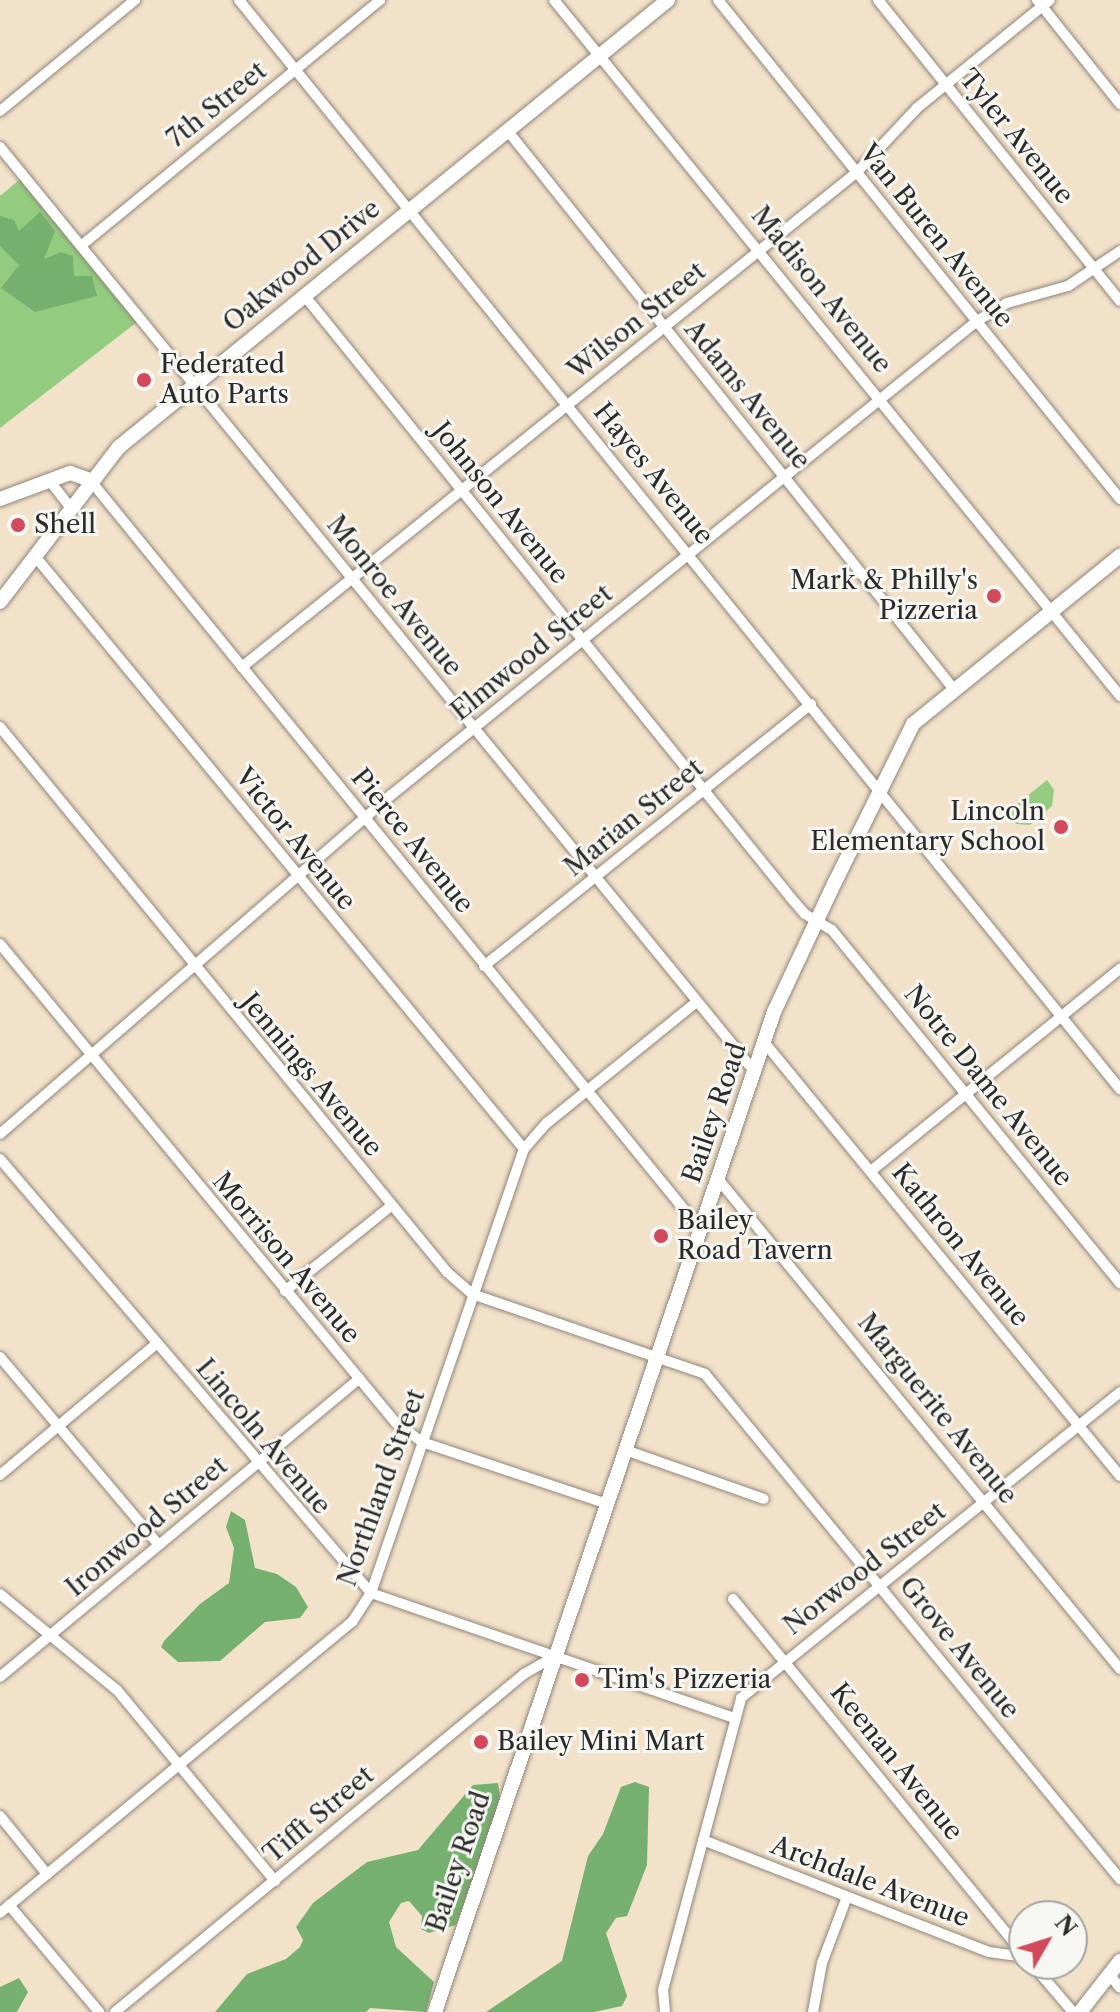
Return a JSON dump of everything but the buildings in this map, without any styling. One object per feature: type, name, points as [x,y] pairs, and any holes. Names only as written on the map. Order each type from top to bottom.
[{"type":"street","points":[[0,111],[135,0]]},
{"type":"street","name":"Hayes Avenue","points":[[239,0],[1120,1089]]},
{"type":"street","name":"7th Street","points":[[82,245],[380,0]]},
{"type":"street","name":"Madison Avenue","points":[[554,0],[602,53],[1120,696]]},
{"type":"street","name":"Oakwood Drive","points":[[0,602],[90,480],[119,447],[668,0]]},
{"type":"street","name":"Van Buren Avenue","points":[[718,0],[1120,499]]},
{"type":"street","name":"Tyler Avenue","points":[[878,0],[1120,301]]},
{"type":"street","points":[[1043,2],[1120,104]]},
{"type":"street","name":"Wilson Street","points":[[242,667],[857,172],[946,85],[1043,2]]},
{"type":"street","name":"Adams Avenue","points":[[507,130],[953,688]]},
{"type":"street","name":"Monroe Avenue","points":[[0,147],[695,1003],[754,1071]]},
{"type":"street","name":"Elmwood Street","points":[[0,1134],[365,818],[977,321],[1007,303],[1068,286],[1096,271],[1120,251]]},
{"type":"street","name":"Johnson Avenue","points":[[304,295],[805,914],[817,921]]},
{"type":"street","points":[[0,499],[70,473],[90,480]]},
{"type":"street","points":[[49,480],[70,507]]},
{"type":"street","name":"Pierce Avenue","points":[[90,480],[700,1229]]},
{"type":"street","name":"Victor Avenue","points":[[34,555],[524,1149]]},
{"type":"street","name":"Bailey Road","points":[[435,2012],[764,1042],[817,921],[913,724],[953,688],[1120,556]]},
{"type":"street","name":"Marian Street","points":[[484,966],[811,704]]},
{"type":"street","name":"Jennings Avenue","points":[[0,727],[391,1206],[472,1294],[657,1355]]},
{"type":"street","name":"Notre Dame Avenue","points":[[817,921],[832,930],[1120,1283]]},
{"type":"street","name":"Morrison Avenue","points":[[0,944],[396,1423],[422,1442],[607,1504]]},
{"type":"street","points":[[871,1171],[1120,969]]},
{"type":"street","name":"Northland Street","points":[[0,1913],[352,1622],[371,1593],[524,1149],[585,1091],[695,1003]]},
{"type":"street","name":"Kathron Avenue","points":[[764,1042],[1120,1476]]},
{"type":"street","name":"Lincoln Avenue","points":[[0,1159],[257,1464],[371,1593],[733,1718]]},
{"type":"street","name":"Marguerite Avenue","points":[[718,1179],[1120,1669]]},
{"type":"street","points":[[285,1291],[391,1206]]},
{"type":"street","points":[[0,1475],[156,1344]]},
{"type":"street","name":"Grove Avenue","points":[[657,1355],[698,1370],[715,1384],[1120,1879]]},
{"type":"street","points":[[0,1357],[159,1545]]},
{"type":"street","name":"Ironwood Street","points":[[0,1677],[359,1379]]},
{"type":"street","name":"Norwood Street","points":[[665,2012],[663,1990],[733,1718],[746,1691],[1120,1392]]},
{"type":"street","points":[[625,1450],[764,1499]]},
{"type":"street","points":[[0,1594],[117,1690],[275,1881]]},
{"type":"street","name":"Keenan Avenue","points":[[733,1599],[1008,1936]]},
{"type":"street","name":"Tifft Street","points":[[115,2012],[524,1674],[555,1656]]},
{"type":"street","points":[[0,1816],[47,1874]]},
{"type":"street","name":"Archdale Avenue","points":[[703,1840],[989,1952],[1008,1954]]},
{"type":"street","points":[[813,2012],[822,1963],[847,1897]]},
{"type":"street","points":[[9,1905],[99,2012]]},
{"type":"street","points":[[1080,2012],[1120,1961]]},
{"type":"street","points":[[1110,1975],[1120,1988]]},
{"type":"street","points":[[1046,1980],[1073,2012]]},
{"type":"green space","points":[[24,176],[141,319],[0,428],[0,196]]},
{"type":"green space","points":[[40,212],[55,231],[44,259],[61,252],[73,256],[74,276],[92,276],[97,296],[35,312],[1,288],[19,265],[0,246],[0,216],[14,220],[19,231]]},
{"type":"green space","points":[[1047,780],[1054,790],[1052,806],[1030,825],[1016,824],[1006,813]]},
{"type":"green space","points":[[231,1511],[245,1520],[255,1568],[277,1574],[296,1587],[308,1607],[300,1618],[265,1622],[220,1661],[178,1662],[161,1647],[164,1641],[200,1604],[229,1583],[234,1548],[226,1527]]},
{"type":"green space","points":[[635,1782],[649,1787],[647,1865],[627,1916],[616,1918],[606,1933],[627,1996],[622,2006],[594,2012],[486,2012],[562,1961],[588,1856],[603,1834],[621,1787]]},
{"type":"green space","points":[[498,1783],[501,1805],[456,1925],[429,1933],[421,1929],[422,1916],[409,1901],[401,1903],[389,1922],[396,1947],[434,1982],[426,2012],[370,2008],[366,2012],[215,2012],[247,1974],[286,1959],[300,1947],[303,1940],[296,1927],[313,1903],[367,1862],[418,1850],[473,1785]]},
{"type":"green space","points":[[19,1978],[28,1992],[17,2012],[0,2012],[0,1987]]},
{"type":"place","name":"Federated Auto Parts","points":[[144,380]]},
{"type":"place","name":"Shell","points":[[18,525]]},
{"type":"place","name":"Mark & Philly's Pizzeria","points":[[994,596]]},
{"type":"place","name":"Lincoln Elementary School","points":[[1061,827]]},
{"type":"place","name":"Bailey Road Tavern","points":[[661,1236]]},
{"type":"place","name":"Tim's Pizzeria","points":[[582,1680]]},
{"type":"place","name":"Bailey Mini Mart","points":[[481,1742]]}]
